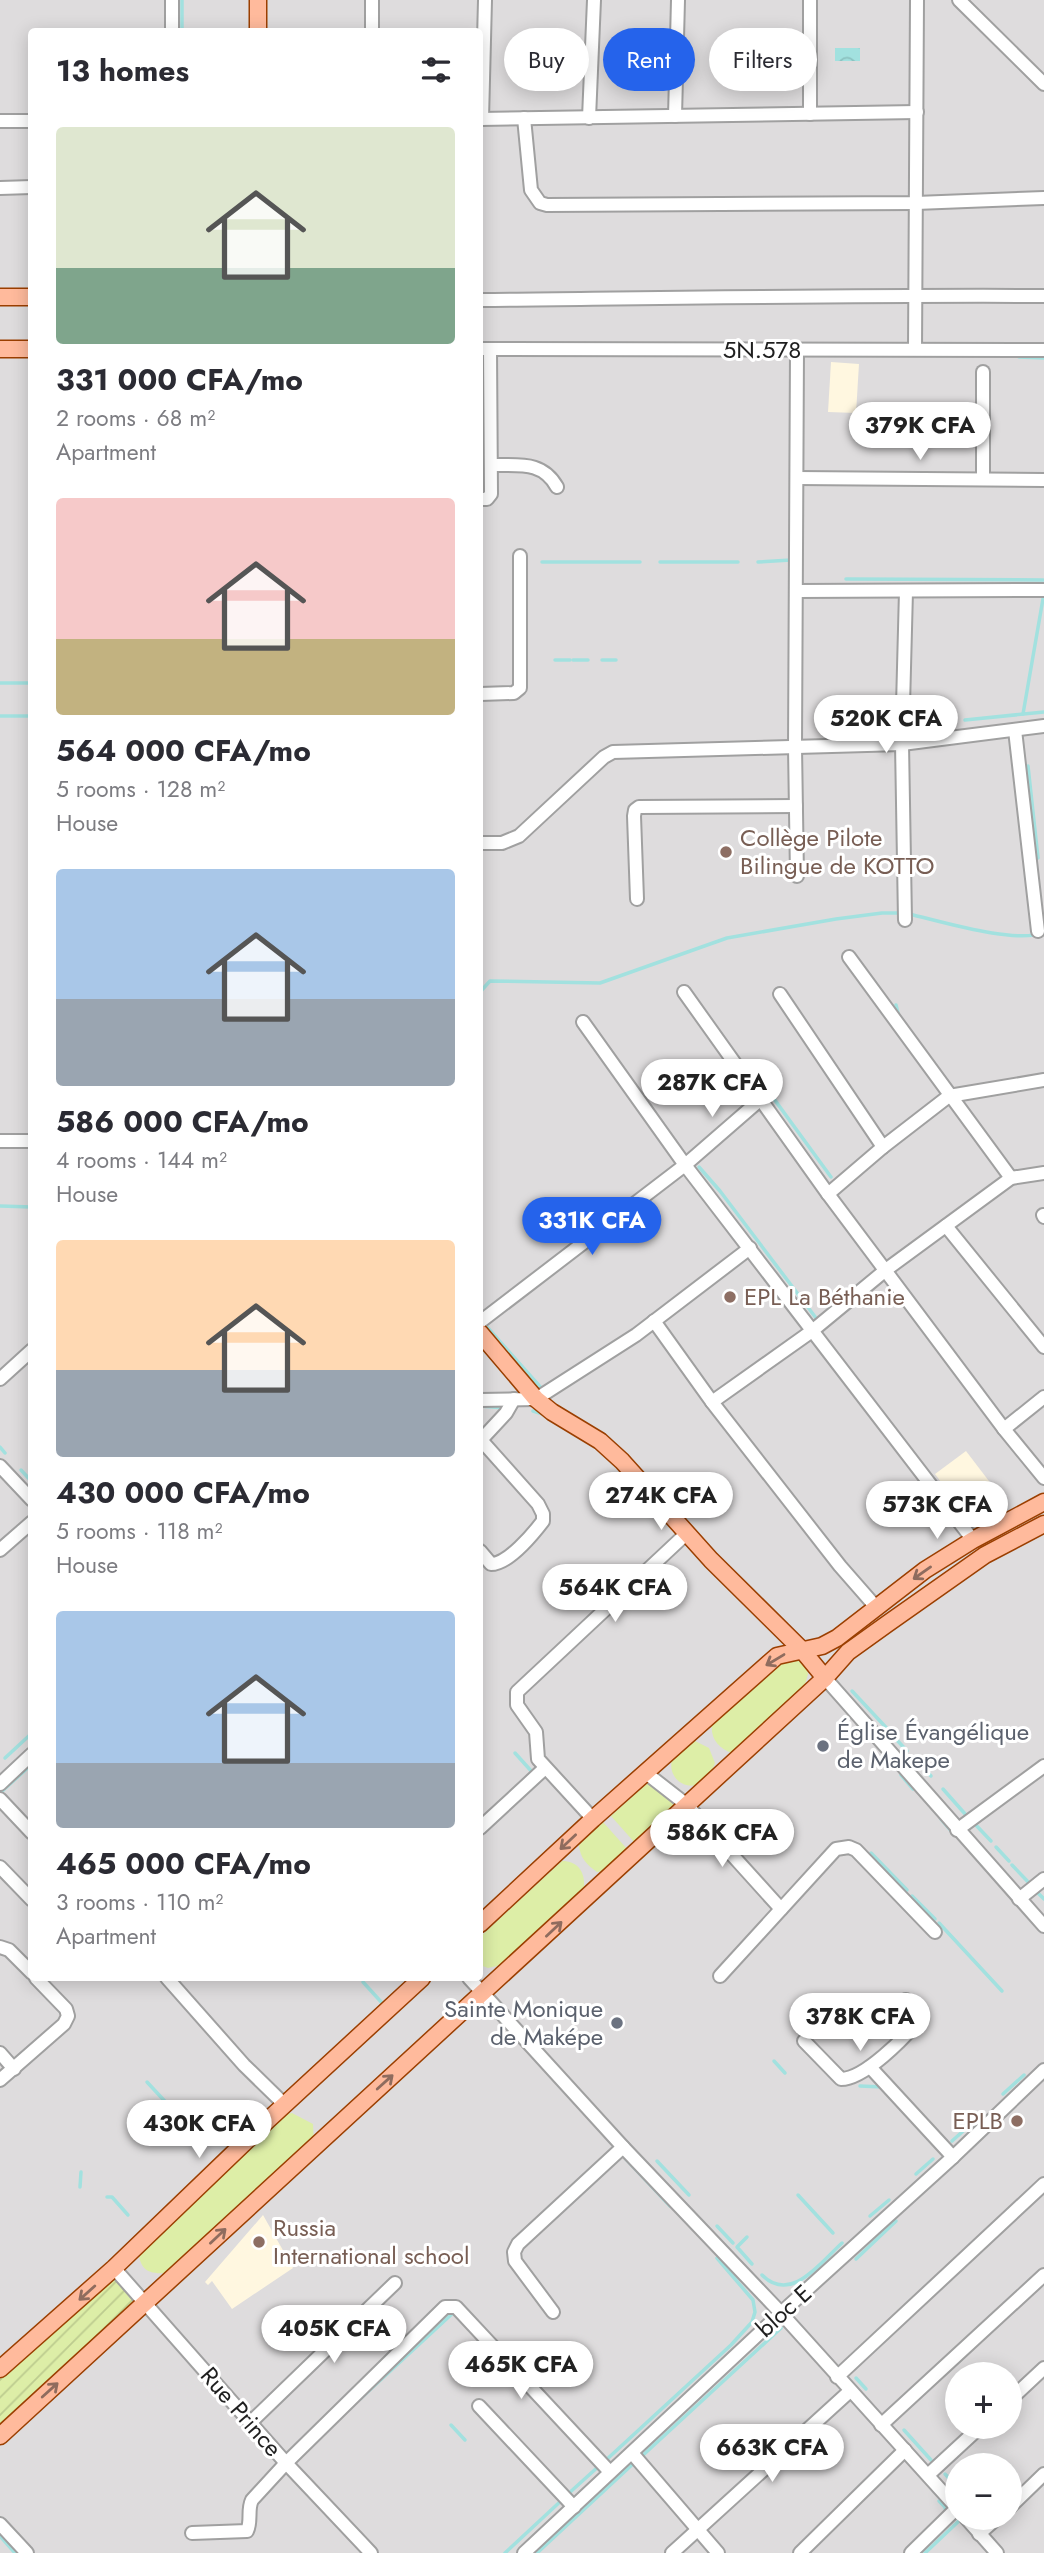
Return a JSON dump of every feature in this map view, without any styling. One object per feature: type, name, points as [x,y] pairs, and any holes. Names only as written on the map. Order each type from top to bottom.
[{"type":"main road","points":[[258,0],[258,28]]},
{"type":"main road","points":[[0,297],[28,297]]},
{"type":"main road","points":[[0,349],[28,349]]},
{"type":"main road","points":[[483,1336],[537,1399],[607,1448],[640,1480],[687,1533],[802,1650],[825,1678]]},
{"type":"main road","points":[[483,1921],[593,1819],[777,1656],[829,1642],[925,1570],[973,1540],[1044,1502]]},
{"type":"main road","points":[[0,2436],[825,1678],[848,1652],[985,1555],[1044,1524]]},
{"type":"main road","points":[[0,2369],[114,2268],[419,1981]]},
{"type":"street","points":[[172,0],[172,28]]},
{"type":"street","points":[[372,0],[372,28]]},
{"type":"street","points":[[483,60],[485,0]]},
{"type":"street","points":[[589,118],[594,0]]},
{"type":"street","points":[[675,116],[678,0]]},
{"type":"street","points":[[810,0],[810,114]]},
{"type":"street","points":[[915,349],[917,5],[929,0]]},
{"type":"street","points":[[960,0],[1044,85]]},
{"type":"street","points":[[483,119],[917,112]]},
{"type":"street","points":[[524,118],[531,190],[540,203],[547,205],[916,203],[1044,198]]},
{"type":"street","points":[[0,121],[28,121]]},
{"type":"street","points":[[0,188],[28,187]]},
{"type":"street","points":[[483,300],[1044,296]]},
{"type":"street","points":[[483,499],[487,499],[491,494],[491,465],[485,439],[485,349]]},
{"type":"street","name":"5N.578","points":[[485,349],[1044,350]]},
{"type":"street","points":[[797,350],[797,876]]},
{"type":"street","points":[[983,372],[983,479]]},
{"type":"street","points":[[491,465],[535,467],[545,471],[557,487]]},
{"type":"street","points":[[797,478],[1044,480]]},
{"type":"street","points":[[483,694],[514,693],[520,688],[520,556]]},
{"type":"street","points":[[796,591],[1044,590]]},
{"type":"street","points":[[905,920],[902,744],[906,591]]},
{"type":"street","points":[[483,843],[502,843],[519,836],[604,757],[613,752],[902,744],[1044,726]]},
{"type":"street","points":[[1015,730],[1038,931]]},
{"type":"street","points":[[637,899],[634,816],[639,807],[796,806]]},
{"type":"street","points":[[849,957],[1011,1178]]},
{"type":"street","points":[[684,992],[828,1194],[887,1269],[1004,1429],[1044,1478]]},
{"type":"street","points":[[779,994],[883,1147]]},
{"type":"street","points":[[583,1022],[685,1165],[973,1540]]},
{"type":"street","points":[[828,1194],[949,1096],[1044,1080]]},
{"type":"street","points":[[483,1320],[685,1165],[761,1099]]},
{"type":"street","points":[[0,1141],[28,1140]]},
{"type":"street","points":[[712,1402],[812,1331],[887,1269],[1011,1178],[1044,1173]]},
{"type":"street","points":[[946,1226],[1044,1347]]},
{"type":"street","points":[[483,1400],[537,1399],[654,1321],[750,1248]]},
{"type":"street","points":[[654,1321],[712,1402],[833,1557],[875,1606]]},
{"type":"street","points":[[0,1379],[28,1354]]},
{"type":"street","points":[[1004,1429],[1044,1397]]},
{"type":"street","points":[[483,1438],[506,1413],[514,1399]]},
{"type":"street","points":[[483,1444],[544,1514],[544,1521],[523,1545],[498,1564],[491,1564],[483,1554]]},
{"type":"street","points":[[3,1474],[28,1496]]},
{"type":"street","points":[[0,1550],[28,1526]]},
{"type":"street","points":[[593,1819],[536,1756],[536,1732],[517,1705],[517,1692],[687,1533]]},
{"type":"street","points":[[825,1678],[1044,1926]]},
{"type":"street","points":[[0,1784],[28,1758]]},
{"type":"street","points":[[957,1830],[1044,1766]]},
{"type":"street","points":[[483,1825],[545,1768]]},
{"type":"street","points":[[646,1773],[687,1805],[781,1909]]},
{"type":"street","points":[[0,1799],[28,1829]]},
{"type":"street","points":[[720,1976],[836,1849],[849,1847],[856,1850],[935,1932]]},
{"type":"street","points":[[0,1867],[28,1896]]},
{"type":"street","points":[[1019,1899],[1044,1879]]},
{"type":"street","points":[[0,1947],[9,1950],[28,1969]]},
{"type":"street","points":[[0,2080],[64,2024],[68,2017],[66,2009],[39,1981]]},
{"type":"street","points":[[170,1981],[244,2065],[285,2105]]},
{"type":"street","points":[[471,1981],[623,2147],[781,2313],[945,2494]]},
{"type":"street","points":[[804,2041],[841,2079],[854,2077],[870,2067],[919,2019],[918,2012],[906,2000]]},
{"type":"street","points":[[0,2053],[14,2069]]},
{"type":"street","points":[[870,2067],[953,2157]]},
{"type":"street","name":"bloc E","points":[[524,2553],[1044,2070]]},
{"type":"street","points":[[553,2312],[515,2261],[514,2252],[518,2244],[623,2147]]},
{"type":"street","points":[[837,2377],[1044,2184]]},
{"type":"street","name":"Rue Prince","points":[[114,2268],[286,2463],[371,2553]]},
{"type":"street","points":[[881,2425],[1044,2275]]},
{"type":"street","points":[[250,2423],[395,2283]]},
{"type":"street","points":[[192,2533],[247,2531],[252,2500],[444,2307],[456,2307],[610,2472]]},
{"type":"street","points":[[1022,2389],[1044,2368]]},
{"type":"street","points":[[671,2553],[850,2391]]},
{"type":"street","points":[[479,2406],[574,2507]]},
{"type":"street","points":[[928,2475],[967,2439]]},
{"type":"street","points":[[800,2553],[905,2450]]},
{"type":"street","points":[[632,2453],[718,2553]]},
{"type":"street","points":[[1022,2495],[1044,2474]]},
{"type":"street","points":[[911,2553],[945,2520]]},
{"type":"street","points":[[0,2524],[27,2553]]},
{"type":"street","points":[[976,2530],[997,2553]]},
{"type":"street","points":[[979,2534],[984,2530]]},
{"type":"shaded area","points":[[0,0],[1044,0],[1044,2553],[0,2553]]},
{"type":"shaded area","points":[[831,362],[859,364],[856,413],[828,412]]},
{"type":"shaded area","points":[[966,1451],[1008,1506],[976,1522],[967,1517],[935,1474]]},
{"type":"shaded area","name":"Russia International school","points":[[263,2215],[293,2268],[232,2309],[212,2281],[208,2285],[205,2282]]},
{"type":"green space","points":[[794,1658],[806,1666],[808,1674],[804,1688],[737,1751],[732,1753],[723,1748],[714,1738],[712,1723],[779,1661]]},
{"type":"green space","points":[[695,1741],[709,1748],[715,1763],[706,1778],[696,1785],[685,1785],[672,1771],[672,1760],[679,1750]]},
{"type":"green space","points":[[650,1781],[677,1802],[635,1843],[611,1816]]},
{"type":"green space","points":[[603,1822],[628,1850],[604,1871],[597,1872],[585,1861],[579,1845]]},
{"type":"green space","points":[[562,1861],[579,1868],[584,1887],[501,1965],[488,1968],[483,1966],[483,1934]]},
{"type":"green space","points":[[292,2113],[313,2124],[314,2145],[176,2273],[153,2273],[144,2268],[138,2246],[278,2116]]},
{"type":"green space","points":[[108,2280],[122,2280],[135,2300],[128,2320],[0,2434],[0,2370]]},
{"type":"water","points":[[835,48],[860,48],[860,61],[835,61]]},
{"type":"waterway","points":[[182,0],[182,28]]},
{"type":"waterway","points":[[1019,357],[1044,358]]},
{"type":"waterway","points":[[758,562],[791,560]]},
{"type":"waterway","points":[[542,562],[640,562]]},
{"type":"waterway","points":[[660,562],[738,562]]},
{"type":"waterway","points":[[846,579],[1043,580]]},
{"type":"waterway","points":[[1023,714],[1044,593]]},
{"type":"waterway","points":[[555,660],[570,660]]},
{"type":"waterway","points":[[573,660],[588,660]]},
{"type":"waterway","points":[[602,660],[616,660]]},
{"type":"waterway","points":[[0,683],[28,683]]},
{"type":"waterway","points":[[965,720],[1044,712]]},
{"type":"waterway","points":[[0,716],[28,716]]},
{"type":"waterway","points":[[1028,766],[1038,858]]},
{"type":"waterway","points":[[483,989],[490,981],[600,983],[727,938],[836,919],[902,913]]},
{"type":"waterway","points":[[909,914],[998,934],[1016,936],[1044,932]]},
{"type":"waterway","points":[[896,1005],[899,1017]]},
{"type":"waterway","points":[[758,1077],[831,1177]]},
{"type":"waterway","points":[[699,1167],[816,1318]]},
{"type":"waterway","points":[[0,1206],[28,1207]]},
{"type":"waterway","points":[[487,1327],[543,1390]]},
{"type":"waterway","points":[[483,1406],[505,1408]]},
{"type":"waterway","points":[[533,1411],[546,1415]]},
{"type":"waterway","points":[[0,1447],[5,1453]]},
{"type":"waterway","points":[[21,1470],[28,1478]]},
{"type":"waterway","points":[[624,1475],[630,1481]]},
{"type":"waterway","points":[[852,1691],[894,1736]]},
{"type":"waterway","points":[[5,1758],[28,1737]]},
{"type":"waterway","points":[[896,1739],[907,1751]]},
{"type":"waterway","points":[[515,1753],[533,1773]]},
{"type":"waterway","points":[[913,1757],[931,1776]]},
{"type":"waterway","points":[[0,1793],[28,1768]]},
{"type":"waterway","points":[[901,1775],[913,1789]]},
{"type":"waterway","points":[[943,1789],[966,1815]]},
{"type":"waterway","points":[[941,1819],[953,1833]]},
{"type":"waterway","points":[[973,1822],[991,1841]]},
{"type":"waterway","points":[[996,1847],[1009,1861]]},
{"type":"waterway","points":[[871,1853],[907,1890]]},
{"type":"waterway","points":[[1012,1865],[1032,1886]]},
{"type":"waterway","points":[[1036,1891],[1044,1899]]},
{"type":"waterway","points":[[912,1896],[935,1919]]},
{"type":"waterway","points":[[939,1923],[1002,1991]]},
{"type":"waterway","points":[[363,1982],[383,2004]]},
{"type":"waterway","points":[[774,2061],[785,2073]]},
{"type":"waterway","points":[[1003,2094],[1024,2075]]},
{"type":"waterway","points":[[147,2082],[186,2124]]},
{"type":"waterway","points":[[860,2086],[883,2087]]},
{"type":"waterway","points":[[952,2141],[971,2124]]},
{"type":"waterway","points":[[626,2159],[670,2206]]},
{"type":"waterway","points":[[916,2174],[933,2159]]},
{"type":"waterway","points":[[657,2161],[689,2195]]},
{"type":"waterway","points":[[80,2187],[81,2172]]},
{"type":"waterway","points":[[798,2195],[833,2233]]},
{"type":"waterway","points":[[107,2197],[112,2197],[128,2215]]},
{"type":"waterway","points":[[870,2216],[889,2200]]},
{"type":"waterway","points":[[856,2259],[896,2221]]},
{"type":"waterway","points":[[717,2226],[733,2243]]},
{"type":"waterway","points":[[747,2237],[737,2247],[752,2264]]},
{"type":"waterway","points":[[762,2275],[773,2283],[794,2283],[815,2270],[842,2243]]},
{"type":"waterway","points":[[605,2461],[731,2345],[752,2322],[755,2312],[753,2300],[717,2258]]},
{"type":"waterway","points":[[360,2399],[454,2312]]},
{"type":"waterway","points":[[641,2457],[781,2328]]},
{"type":"waterway","points":[[856,2378],[866,2389]]},
{"type":"waterway","points":[[451,2425],[465,2440]]},
{"type":"waterway","points":[[904,2430],[931,2460]]},
{"type":"waterway","points":[[537,2553],[635,2462]]},
{"type":"waterway","points":[[568,2494],[599,2466]]},
{"type":"waterway","points":[[505,2553],[563,2499]]},
{"type":"waterway","points":[[939,2501],[945,2507]]},
{"type":"waterway","points":[[925,2553],[949,2530]]},
{"type":"waterway","points":[[0,2536],[15,2553]]},
{"type":"place","name":"Collège Pilote Bilingue de KOTTO","points":[[726,852]]},
{"type":"place","name":"EPL La Béthanie","points":[[730,1297]]},
{"type":"place","name":"Église Évangélique de Makepe","points":[[823,1746]]},
{"type":"place","name":"Sainte Monique de Maképe","points":[[617,2023]]},
{"type":"place","name":"EPLB","points":[[1017,2121]]},
{"type":"place","name":"Russia International school","points":[[259,2242]]}]
